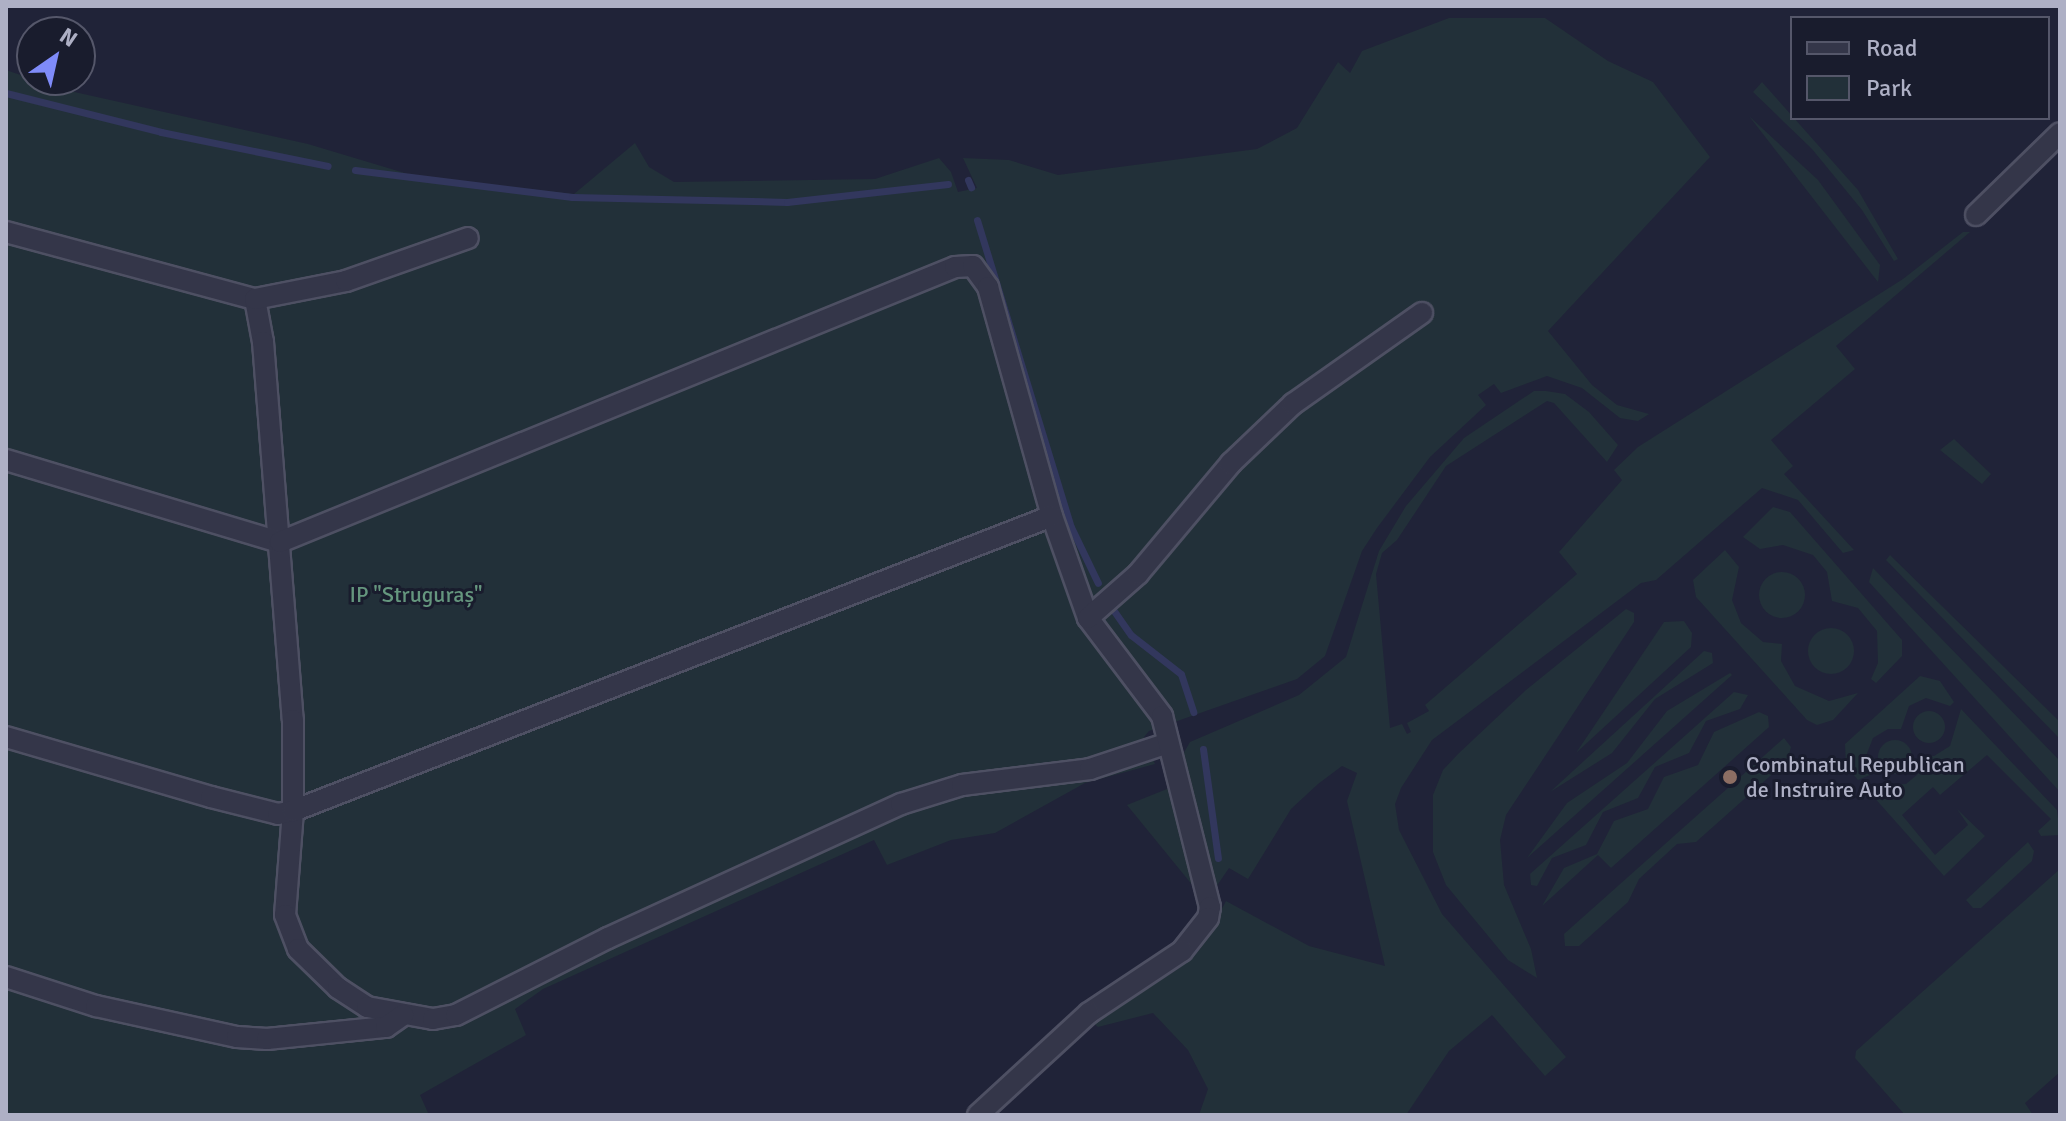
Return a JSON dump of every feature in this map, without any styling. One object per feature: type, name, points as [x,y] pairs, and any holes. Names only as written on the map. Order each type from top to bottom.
[{"type":"street","points":[[1976,215],[2060,133]]},
{"type":"street","points":[[6,232],[255,299],[346,281],[468,238]]},
{"type":"street","points":[[6,460],[280,542],[955,267],[973,266],[988,287],[1052,516],[1088,618],[1162,716],[1201,856],[1208,918],[1182,951],[1089,1013],[978,1115]]},
{"type":"street","points":[[255,299],[280,542],[293,811],[285,915],[298,949],[338,988],[367,1007],[433,1019],[477,1007],[621,931],[932,793],[1090,769],[1168,743]]},
{"type":"street","points":[[1088,618],[1138,574],[1231,463],[1293,404],[1422,313]]},
{"type":"street","points":[[6,737],[211,797],[278,814],[293,811],[1052,516]]},
{"type":"street","points":[[6,977],[96,1006],[237,1037],[267,1039],[386,1027],[403,1015]]},
{"type":"green space","name":"IP \"Struguraș\"","points":[[1449,18],[1545,18],[1608,61],[1653,82],[1710,157],[1548,331],[1592,385],[1617,405],[1649,414],[1638,421],[1620,418],[1582,388],[1547,376],[1501,393],[1494,384],[1478,395],[1486,405],[1430,457],[1377,528],[1362,551],[1325,656],[1297,679],[1149,731],[1144,737],[1155,764],[1085,783],[995,833],[951,840],[887,865],[874,840],[543,989],[515,1009],[526,1035],[420,1095],[429,1115],[6,1115],[6,70],[16,73],[16,96],[92,96],[308,144],[418,177],[574,194],[635,143],[649,167],[674,182],[875,179],[939,158],[951,172],[958,192],[977,188],[963,158],[1009,160],[1058,175],[1257,149],[1297,128],[1338,62],[1350,73],[1362,51]]},
{"type":"green space","points":[[1762,82],[1790,114],[1790,120],[1796,120],[1858,190],[1898,259],[1894,261],[1862,210],[1812,149],[1753,92]]},
{"type":"green space","points":[[1749,116],[1818,180],[1880,265],[1878,282]]},
{"type":"green space","points":[[1963,232],[1970,232],[1836,346],[1855,369],[1771,440],[1793,466],[1784,474],[1854,550],[1843,553],[1798,500],[1762,488],[1656,580],[1641,583],[1432,740],[1401,788],[1395,804],[1399,830],[1442,914],[1566,1057],[1545,1076],[1492,1015],[1449,1051],[1406,1115],[1199,1115],[1208,1089],[1188,1050],[1153,1013],[1098,1027],[1093,1023],[1178,969],[1200,949],[1226,901],[1309,946],[1385,966],[1347,801],[1357,773],[1342,766],[1318,784],[1291,809],[1248,879],[1229,868],[1216,887],[1182,756],[1190,742],[1299,695],[1346,657],[1379,551],[1406,506],[1464,438],[1534,391],[1546,391],[1565,394],[1589,412],[1618,445],[1607,462],[1554,403],[1547,401],[1446,466],[1397,540],[1382,553],[1376,574],[1390,728],[1402,724],[1407,734],[1411,732],[1407,723],[1429,711],[1425,705],[1577,574],[1559,552],[1622,480],[1614,470],[1638,447],[1903,279]]},
{"type":"green space","points":[[1954,439],[1991,474],[1982,484],[1940,450]]},
{"type":"green space","points":[[1773,507],[1790,512],[1902,640],[1902,656],[1876,683],[1871,679],[1878,663],[1877,631],[1858,608],[1832,601],[1827,572],[1813,555],[1783,545],[1760,549],[1743,537]]},
{"type":"green space","points":[[1725,550],[1739,567],[1732,600],[1741,623],[1763,642],[1782,644],[1781,661],[1795,686],[1829,701],[1858,693],[1833,720],[1817,725],[1807,720],[1696,597],[1693,580]]},
{"type":"green space","points":[[1890,555],[2060,722],[2060,739],[1886,560]]},
{"type":"green space","points":[[1873,568],[2060,761],[2060,792],[1869,582]]},
{"type":"green space","points":[[1782,572],[1798,579],[1805,595],[1798,611],[1782,618],[1766,611],[1759,595],[1766,579]]},
{"type":"green space","points":[[1626,609],[1634,613],[1634,622],[1506,815],[1500,840],[1504,885],[1531,949],[1537,978],[1508,960],[1446,885],[1433,852],[1433,795],[1443,770],[1458,754],[1526,690]]},
{"type":"green space","points":[[1684,621],[1692,633],[1691,647],[1576,753],[1664,622]]},
{"type":"green space","points":[[1831,628],[1847,635],[1854,651],[1847,667],[1831,674],[1815,667],[1808,651],[1815,635]]},
{"type":"green space","points":[[1704,651],[1712,653],[1713,663],[1655,699],[1612,753],[1550,792]]},
{"type":"green space","points":[[1730,673],[1732,675],[1527,858],[1567,803],[1627,763],[1667,711]]},
{"type":"green space","points":[[1920,676],[1940,681],[1954,702],[1950,706],[1926,698],[1909,706],[1901,729],[1888,729],[1873,738],[1866,756],[1870,775],[1858,780],[1846,766],[1845,744]]},
{"type":"green space","points":[[1734,692],[1748,695],[1740,709],[1706,721],[1689,753],[1655,767],[1638,798],[1603,812],[1586,845],[1552,858],[1537,886],[1531,885],[1530,874]]},
{"type":"green space","points":[[1961,709],[2057,810],[2060,835],[2041,836],[2038,831],[2051,819],[1987,755],[1940,795],[1933,787],[1902,815],[1935,855],[1968,825],[1957,809],[1985,836],[1944,876],[1872,795],[1880,785],[1906,784],[1918,774],[1923,755],[1934,756],[1950,746]]},
{"type":"green space","points":[[1929,711],[1941,715],[1945,727],[1941,739],[1929,743],[1917,739],[1913,727],[1917,715]]},
{"type":"green space","points":[[1759,712],[1768,716],[1769,727],[1611,868],[1598,855],[1542,906],[1564,868],[1597,854],[1614,821],[1648,809],[1664,777],[1698,765],[1714,732]]},
{"type":"green space","points":[[1784,738],[1791,747],[1787,761],[1696,842],[1677,844],[1639,879],[1628,902],[1579,946],[1565,946],[1564,934]]},
{"type":"green space","points":[[1895,740],[1907,745],[1912,757],[1907,769],[1895,774],[1883,769],[1878,757],[1883,745]]},
{"type":"green space","points":[[1172,787],[1198,892],[1127,805]]},
{"type":"green space","points":[[2028,842],[2034,851],[2032,861],[1981,908],[1973,908],[1966,900]]},
{"type":"green space","points":[[2060,869],[2060,1072],[2025,1103],[2033,1115],[1905,1115],[1855,1058],[1856,1051]]},
{"type":"waterway","points":[[6,93],[161,132],[328,166]]},
{"type":"waterway","points":[[355,170],[572,197],[787,202],[948,184]]},
{"type":"waterway","points":[[968,180],[971,187]]},
{"type":"waterway","points":[[977,220],[1071,527],[1098,583]]},
{"type":"waterway","points":[[1114,611],[1131,635],[1181,674],[1193,712]]},
{"type":"waterway","points":[[1203,749],[1218,858]]},
{"type":"place","name":"Combinatul Republican de Instruire Auto","points":[[1730,777]]}]
